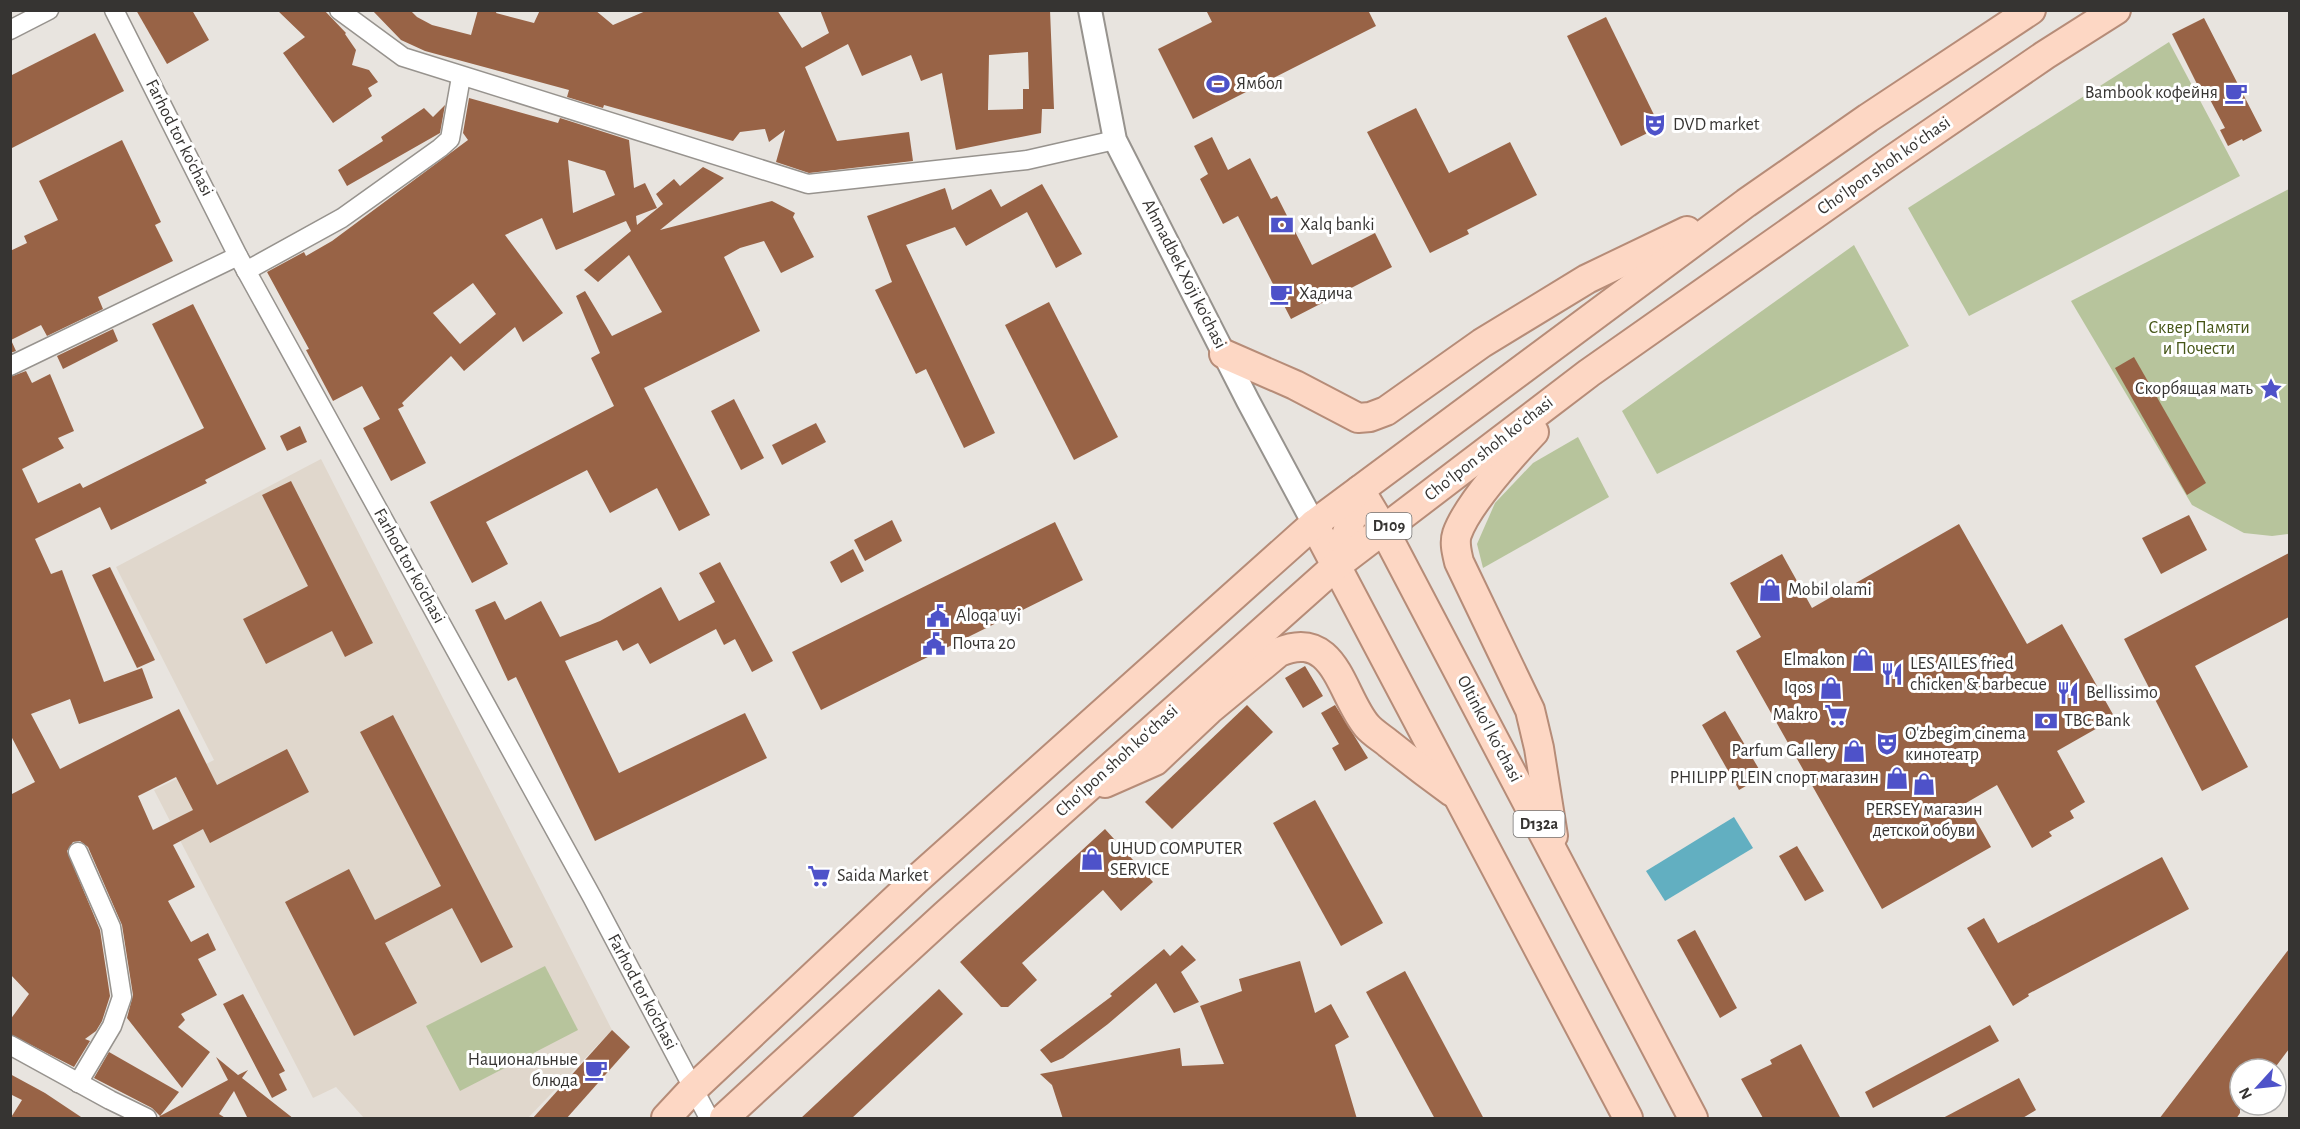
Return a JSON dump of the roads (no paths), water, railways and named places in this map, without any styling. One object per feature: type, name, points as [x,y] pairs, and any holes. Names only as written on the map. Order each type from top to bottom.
[{"type":"main road","name":"D109","points":[[666,1119],[693,1089],[916,880],[1314,524],[1746,203],[1868,118],[2031,10]]},
{"type":"main road","name":"Choʻlpon shoh koʻchasi","points":[[724,1119],[945,915],[1337,565],[1589,373],[1882,166],[2116,10]]},
{"type":"main road","points":[[1976,47],[2004,84]]},
{"type":"main road","points":[[1224,354],[1295,385],[1345,414],[1358,418],[1370,417],[1386,411],[1482,343],[1587,279],[1746,203]]},
{"type":"main road","points":[[1557,858],[1539,748],[1530,710],[1459,562],[1456,535],[1479,497],[1514,453],[1589,373]]},
{"type":"main road","points":[[1337,565],[1360,490]]},
{"type":"main road","name":"Oltinkoʻl koʻchasi","points":[[1360,490],[1384,530],[1693,1119]]},
{"type":"main road","points":[[1314,524],[1384,530]]},
{"type":"main road","points":[[1314,524],[1628,1119]]},
{"type":"main road","points":[[1079,795],[1155,761],[1209,710],[1279,652],[1304,647],[1323,654],[1331,663],[1367,726],[1458,796]]},
{"type":"street","points":[[10,30],[49,10]]},
{"type":"street","name":"Farhod tor ko'chasi","points":[[114,10],[242,263],[592,897],[709,1119]]},
{"type":"street","points":[[339,10],[403,57],[808,184],[1027,160],[1115,140]]},
{"type":"street","name":"Ahmadbek Xoji ko'chasi","points":[[1090,10],[1115,140],[1314,524]]},
{"type":"street","points":[[10,366],[342,218],[450,139],[461,77]]},
{"type":"street","points":[[78,852],[111,927],[122,997],[112,1026],[78,1083]]},
{"type":"street","points":[[10,1045],[147,1119]]},
{"type":"water","points":[[1734,817],[1753,848],[1665,901],[1646,871]]},
{"type":"place","name":"Ямбол","points":[[1218,84]]},
{"type":"place","name":"Bambook кофейня","points":[[2236,93]]},
{"type":"place","name":"DVD market","points":[[1655,125]]},
{"type":"place","name":"Xalq banki","points":[[1282,225]]},
{"type":"place","name":"Хадича","points":[[1281,294]]},
{"type":"place","name":"Скорбящая мать","points":[[2271,389]]},
{"type":"place","name":"Mobil olami","points":[[1770,590]]},
{"type":"place","name":"Aloqa uyi","points":[[938,616]]},
{"type":"place","name":"Почта 20","points":[[934,644]]},
{"type":"place","name":"Elmakon","points":[[1863,660]]},
{"type":"place","name":"LES AILES fried chicken & barbecue","points":[[1892,674]]},
{"type":"place","name":"Iqos","points":[[1831,688]]},
{"type":"place","name":"Bellissimo","points":[[2068,693]]},
{"type":"place","name":"Makro","points":[[1836,715]]},
{"type":"place","name":"TBC Bank","points":[[2046,721]]},
{"type":"place","name":"O'zbegim cinema кинотеатр","points":[[1887,744]]},
{"type":"place","name":"Parfum Gallery","points":[[1854,751]]},
{"type":"place","name":"PHILIPP PLEIN спорт магазин","points":[[1897,778]]},
{"type":"place","name":"PERSEY магазин детской обуви","points":[[1924,784]]},
{"type":"place","name":"UHUD COMPUTER SERVICE","points":[[1092,859]]},
{"type":"place","name":"Saida Market","points":[[819,876]]},
{"type":"place","name":"Национальные блюда","points":[[596,1070]]},
{"type":"park label","name":"Сквер Памяти и Почести","points":[[2199,338]]}]
